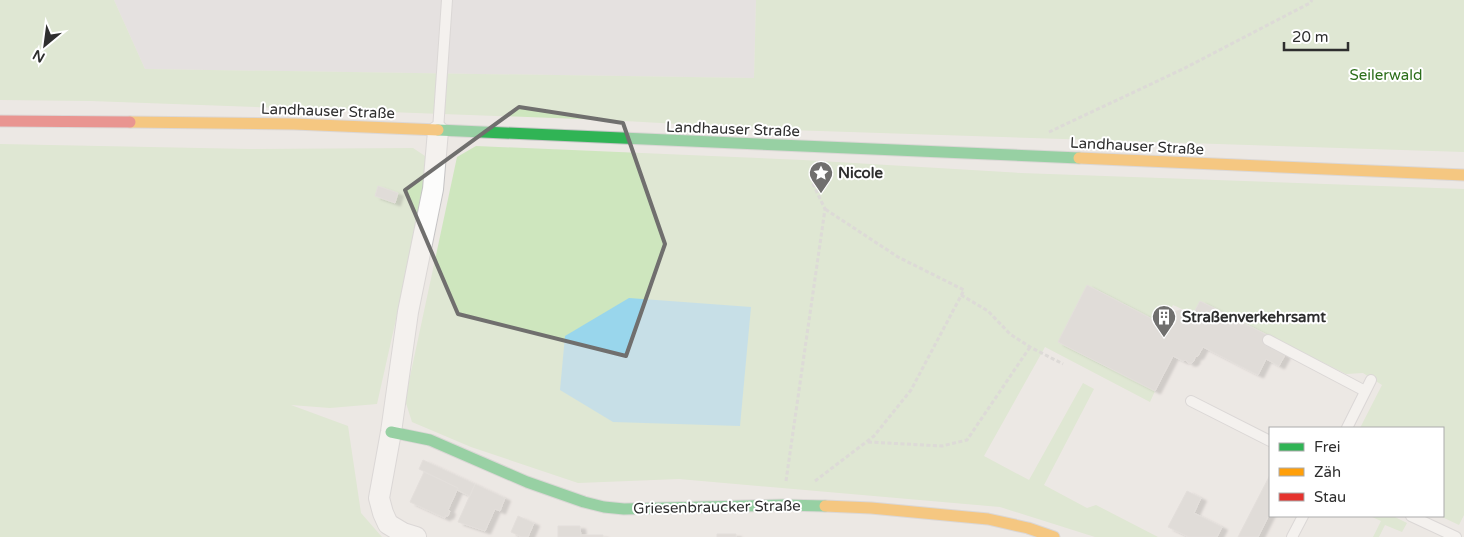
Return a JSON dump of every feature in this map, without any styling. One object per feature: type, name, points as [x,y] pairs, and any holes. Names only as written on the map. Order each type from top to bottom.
[{"type":"main road","name":"Landhauser Straße","points":[[0,121],[294,124],[1464,175]]},
{"type":"main road","name":"Griesenbraucker Straße","points":[[391,432],[430,440],[527,482],[604,507],[624,509],[783,505],[872,508],[988,520],[1028,528],[1054,537]]},
{"type":"street","points":[[416,537],[388,524],[379,498],[391,432],[408,312],[433,189],[438,131]]},
{"type":"lane","points":[[438,131],[447,0]]},
{"type":"lane","points":[[1268,340],[1365,391]]},
{"type":"lane","points":[[1347,427],[1371,380]]},
{"type":"lane","points":[[1192,401],[1269,440]]},
{"type":"lane","points":[[1292,537],[1302,517]]},
{"type":"lane","points":[[1413,517],[1456,537]]},
{"type":"path","points":[[1044,134],[1183,69],[1310,3],[1312,0]]},
{"type":"path","points":[[811,484],[874,436],[911,390],[964,290],[898,257],[825,209],[812,182],[814,147]]},
{"type":"path","points":[[783,505],[825,209]]},
{"type":"path","points":[[961,295],[988,311],[1010,334],[1063,364]]},
{"type":"path","points":[[867,442],[942,446],[967,440],[1030,347]]},
{"type":"highlighted area","points":[[519,107],[623,123],[665,244],[626,356],[458,314],[405,190]]},
{"type":"shaded area","points":[[114,0],[756,0],[754,78],[145,69]]},
{"type":"green space","name":"Seilerwald","points":[[0,0],[114,0],[145,69],[754,78],[756,0],[1464,0],[1464,152],[789,130],[607,120],[91,101],[0,100]]},
{"type":"green space","points":[[0,144],[250,149],[413,148],[428,158],[427,181],[377,404],[330,408],[291,405],[348,426],[361,513],[382,537],[0,537]]},
{"type":"green space","points":[[476,146],[803,160],[1021,173],[1464,189],[1464,515],[1459,525],[1442,517],[1444,517],[1444,427],[1361,427],[1382,385],[1363,373],[1346,374],[1200,301],[1193,314],[1173,305],[1162,324],[1058,342],[1155,391],[1150,402],[1045,347],[984,456],[1029,480],[1083,383],[1094,389],[1044,485],[1087,508],[1096,505],[1158,537],[1095,537],[1000,507],[679,479],[578,483],[471,447],[412,422],[405,400],[457,157]]},
{"type":"green space","points":[[1372,517],[1395,517],[1407,523],[1402,532],[1385,525],[1379,537],[1373,537],[1381,521]]},
{"type":"water","points":[[629,298],[751,307],[740,426],[613,422],[560,390],[565,336]]},
{"type":"building","points":[[378,186],[398,193],[395,203],[375,196]]},
{"type":"building","name":"Straßenverkehrsamt","points":[[1087,285],[1162,324],[1169,313],[1180,310],[1193,314],[1200,301],[1269,336],[1265,345],[1285,355],[1279,366],[1266,359],[1258,375],[1203,347],[1192,363],[1173,356],[1155,391],[1058,342]]},
{"type":"building","points":[[423,460],[475,484],[470,496],[419,469]]},
{"type":"building","points":[[424,472],[458,488],[448,510],[450,511],[448,516],[445,516],[445,518],[410,502]]},
{"type":"building","points":[[1269,477],[1269,515],[1258,537],[1238,537]]},
{"type":"building","points":[[475,484],[505,498],[500,511],[495,509],[485,531],[458,522]]},
{"type":"building","points":[[1187,491],[1201,498],[1194,513],[1222,527],[1217,537],[1189,537],[1168,527]]},
{"type":"building","points":[[518,516],[534,523],[528,537],[522,537],[511,532]]},
{"type":"building","points":[[558,526],[580,526],[581,537],[558,537]]},
{"type":"building","points":[[717,534],[736,534],[736,537],[717,537]]},
{"type":"building","points":[[581,535],[603,535],[603,537],[581,537]]},
{"type":"traffic: fast","points":[[438,130],[1079,158]]},
{"type":"traffic: fast","points":[[391,432],[430,440],[527,482],[604,507],[624,509],[783,505],[825,506]]},
{"type":"traffic: slow","points":[[130,122],[294,124],[438,130]]},
{"type":"traffic: slow","points":[[1079,158],[1464,175]]},
{"type":"traffic: slow","points":[[825,506],[871,508],[988,519],[1028,528],[1054,537]]},
{"type":"traffic: jam","points":[[0,121],[130,122]]},
{"type":"place","name":"Nicole","points":[[821,194]]},
{"type":"place","name":"Straßenverkehrsamt","points":[[1164,338]]}]
